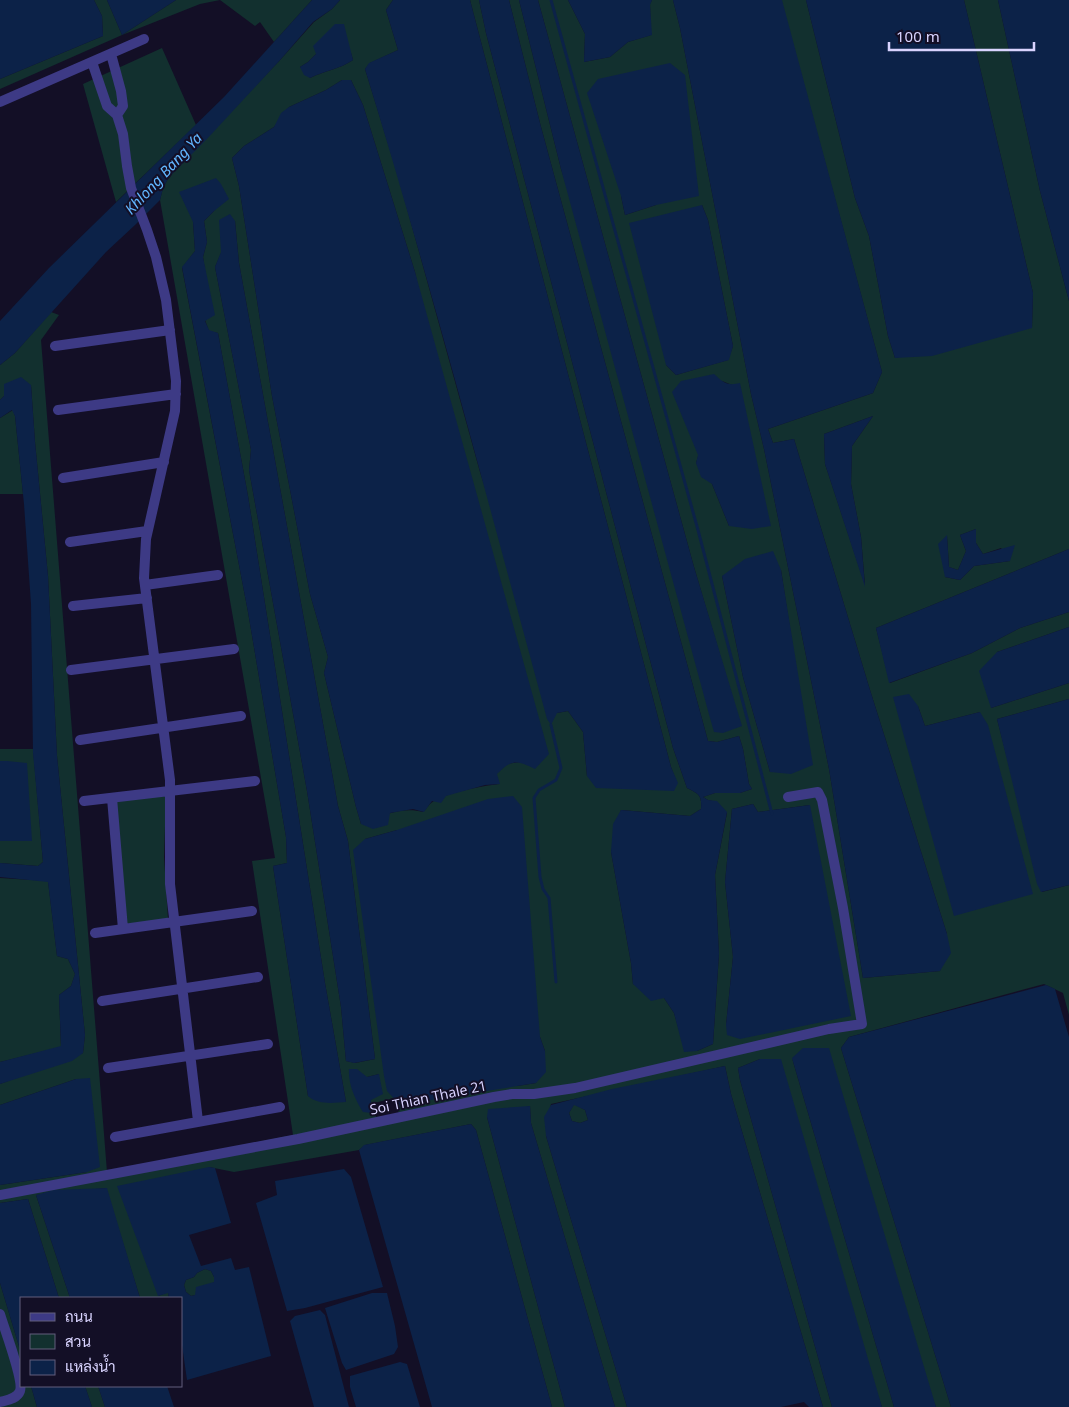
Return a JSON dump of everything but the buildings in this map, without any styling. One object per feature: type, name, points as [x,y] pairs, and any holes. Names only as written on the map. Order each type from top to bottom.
[{"type":"street","points":[[0,102],[144,39]]},
{"type":"street","points":[[111,54],[123,106],[117,115]]},
{"type":"street","points":[[92,62],[106,106],[117,115],[123,134],[131,188],[156,257],[166,300],[176,381],[175,411],[147,530],[145,586],[170,780],[170,884],[198,1121]]},
{"type":"street","points":[[55,346],[170,330]]},
{"type":"street","points":[[58,410],[176,394]]},
{"type":"street","points":[[64,478],[164,462]]},
{"type":"street","points":[[70,542],[147,530]]},
{"type":"street","points":[[145,586],[218,575]]},
{"type":"street","points":[[73,606],[147,598]]},
{"type":"street","points":[[71,670],[234,649]]},
{"type":"street","points":[[80,740],[241,716]]},
{"type":"street","points":[[84,801],[255,780]]},
{"type":"street","name":"Soi Thian Thale 21","points":[[0,1196],[298,1139],[494,1097],[575,1088],[829,1029],[862,1024],[843,908],[822,800],[818,792],[788,797]]},
{"type":"street","points":[[112,798],[123,929]]},
{"type":"street","points":[[95,933],[252,911]]},
{"type":"street","points":[[102,1001],[258,978]]},
{"type":"street","points":[[108,1068],[268,1044]]},
{"type":"street","points":[[114,1137],[280,1107]]},
{"type":"street","points":[[0,1314],[20,1378],[20,1390],[16,1397],[0,1402]]},
{"type":"green space","points":[[94,0],[107,0],[122,35],[0,89],[0,79],[103,36],[102,16]]},
{"type":"green space","points":[[176,0],[220,0],[200,4],[122,35]]},
{"type":"green space","points":[[220,0],[312,0],[274,42],[260,22],[255,26]]},
{"type":"green space","points":[[340,0],[393,0],[386,10],[398,50],[370,63],[365,69],[398,176],[480,472],[557,713],[568,711],[583,732],[587,776],[677,783],[671,767],[470,0],[479,0],[486,33],[673,748],[687,788],[697,794],[701,801],[701,809],[690,816],[621,810],[611,852],[633,984],[664,998],[674,1013],[685,1051],[697,1051],[713,1044],[719,954],[715,875],[727,813],[717,802],[703,797],[715,793],[740,793],[752,789],[749,784],[739,736],[717,742],[708,741],[541,127],[509,0],[519,0],[561,169],[741,726],[694,567],[538,0],[568,0],[585,34],[584,62],[610,57],[628,42],[651,35],[650,4],[652,0],[673,0],[751,394],[764,449],[829,769],[863,978],[940,971],[947,934],[870,690],[794,439],[773,443],[768,429],[873,393],[882,372],[781,0],[806,0],[855,198],[869,236],[888,336],[895,358],[1032,327],[1033,293],[964,0],[998,0],[1040,191],[1069,301],[1069,549],[876,628],[890,683],[972,653],[1020,628],[1069,612],[1069,627],[997,652],[991,708],[1069,683],[1069,699],[997,719],[1042,892],[1069,885],[1069,1015],[1063,993],[1044,984],[849,1037],[841,1048],[951,1407],[936,1407],[792,1058],[894,1407],[882,1407],[760,1059],[738,1068],[740,1080],[832,1407],[823,1407],[731,1094],[725,1066],[551,1104],[546,1136],[627,1407],[615,1407],[531,1123],[530,1106],[487,1117],[565,1407],[552,1407],[476,1130],[471,1124],[365,1145],[359,1150],[234,1172],[209,1167],[158,1296],[168,1292],[169,1297],[140,1297],[106,1188],[36,1195],[70,1297],[59,1297],[28,1199],[0,1203],[0,1185],[87,1172],[76,1079],[0,1105],[0,1084],[83,1053],[85,1035],[57,756],[48,576],[31,385],[4,396],[0,400],[0,365],[15,353],[51,312],[59,315],[41,340],[107,1172],[293,1135],[252,861],[275,858],[160,200],[163,188],[169,177],[314,22],[332,9]],"holes":[[[351,53],[353,60],[343,66],[310,78],[300,67],[316,54]],[[342,80],[351,80],[363,105],[415,272],[520,762],[507,764],[496,774],[499,784],[457,792],[433,802],[423,812],[415,810],[399,811],[361,824],[324,673],[328,657],[310,594],[272,396],[239,186],[232,158],[244,146],[274,127],[289,107],[326,90]],[[216,179],[214,211],[204,221],[207,242],[203,257],[206,277],[205,320],[209,331],[218,333],[248,496],[325,983],[346,1102],[308,1096],[273,866],[287,863],[286,837],[248,612],[182,268],[195,251],[193,222],[199,185]],[[621,196],[656,205],[625,215]],[[702,205],[708,220],[733,346],[728,360],[676,375],[666,365]],[[235,221],[239,263],[338,806],[348,841],[375,1059],[355,1063],[346,1061],[341,1007],[307,791],[249,470],[251,450],[215,267]],[[722,381],[732,385],[729,526],[712,484],[696,463]],[[873,416],[852,446],[851,484],[861,537],[865,585],[825,464],[824,434]],[[976,529],[976,543],[983,554],[1001,548],[1010,561],[974,566],[960,580],[945,577],[947,536],[949,567],[958,570],[966,551],[960,535]],[[781,570],[793,648],[770,772],[743,677],[722,576]],[[918,706],[925,726],[980,712],[954,915]],[[753,804],[758,812],[810,805],[726,1025],[733,957],[725,882],[732,809]],[[397,830],[540,1037],[545,1051],[536,1083],[517,1086],[365,839]],[[379,1074],[371,1100],[370,1113],[367,1077]],[[390,1099],[397,1107],[399,1114],[376,1117],[374,1103]]]},
{"type":"green space","points":[[162,48],[196,125],[116,202],[83,84]]},
{"type":"green space","points":[[13,410],[23,494],[0,494],[0,418]]},
{"type":"green space","points":[[0,749],[33,749],[43,862],[38,866],[0,863]]},
{"type":"green space","points":[[166,796],[164,857],[168,919],[126,924],[116,800]]},
{"type":"green space","points":[[0,878],[48,881],[57,956],[68,959],[75,974],[71,986],[59,995],[61,1047],[0,1062]]},
{"type":"green space","points":[[574,1104],[585,1110],[588,1120],[580,1123],[572,1121],[569,1113]]},
{"type":"green space","points":[[205,1269],[211,1271],[214,1282],[191,1296],[186,1292],[184,1285],[186,1280]]},
{"type":"green space","points":[[0,1283],[20,1350],[20,1387],[31,1387],[37,1407],[0,1407]]},
{"type":"green space","points":[[85,1387],[98,1387],[105,1407],[92,1407]]},
{"type":"water","points":[[0,0],[94,0],[102,16],[103,36],[0,79]]},
{"type":"water","points":[[107,0],[176,0],[122,35]]},
{"type":"water","name":"Khlong Bang Ya","points":[[312,0],[340,0],[332,9],[313,22],[206,140],[169,177],[163,188],[160,200],[106,252],[15,353],[0,365],[0,321],[49,268],[224,97]]},
{"type":"water","points":[[393,0],[470,0],[671,767],[678,783],[674,791],[596,788],[587,776],[583,732],[568,711],[557,713],[551,725],[547,719],[436,312],[365,69],[369,63],[398,50],[386,10]]},
{"type":"water","points":[[479,0],[509,0],[541,127],[708,741],[717,742],[739,736],[749,784],[752,789],[740,793],[715,793],[703,797],[708,800],[717,801],[727,812],[715,875],[719,954],[713,1044],[697,1051],[684,1052],[674,1013],[664,998],[651,1001],[633,984],[611,852],[613,824],[621,810],[690,816],[701,809],[701,801],[697,794],[687,788],[673,748],[486,33]]},
{"type":"water","points":[[519,0],[538,0],[694,567],[742,726],[723,733],[714,732],[710,718],[561,169]]},
{"type":"water","points":[[568,0],[652,0],[650,5],[652,35],[628,42],[610,57],[584,62],[585,34]]},
{"type":"water","points":[[673,0],[782,0],[882,372],[873,393],[768,429],[773,443],[794,439],[870,690],[947,934],[951,953],[940,971],[863,978],[829,769],[764,449],[751,394]]},
{"type":"water","points":[[806,0],[964,0],[1033,293],[1032,328],[932,356],[895,358],[888,336],[869,236],[855,198]]},
{"type":"water","points":[[998,0],[1069,0],[1069,301],[1040,191]]},
{"type":"water","points":[[335,24],[344,24],[353,60],[343,66],[310,78],[304,75],[300,67],[316,54],[313,46]]},
{"type":"water","points":[[670,63],[685,75],[699,196],[656,205],[625,215],[621,196],[587,93],[598,79]]},
{"type":"water","points":[[342,80],[351,80],[363,105],[415,272],[549,754],[535,769],[524,764],[511,763],[497,774],[500,784],[485,785],[446,796],[441,803],[432,801],[424,812],[413,809],[390,813],[388,825],[373,829],[361,824],[324,673],[328,657],[310,594],[272,396],[239,186],[232,158],[244,146],[274,127],[281,113],[289,107],[326,90]]},
{"type":"water","points":[[216,178],[229,199],[204,221],[207,242],[203,257],[215,315],[205,321],[209,330],[218,333],[248,496],[325,983],[346,1102],[321,1102],[308,1096],[273,866],[287,863],[286,837],[248,612],[182,267],[195,251],[193,222],[179,192]]},
{"type":"water","points":[[702,205],[708,220],[733,346],[729,360],[676,375],[666,365],[629,223]]},
{"type":"water","points":[[230,214],[235,221],[239,263],[338,806],[348,841],[375,1059],[354,1063],[346,1061],[341,1007],[307,791],[249,470],[251,450],[215,267],[221,252],[219,220]]},
{"type":"water","points":[[714,374],[726,383],[740,383],[771,526],[752,529],[729,526],[712,484],[701,477],[696,463],[698,455],[672,392],[681,381]]},
{"type":"water","points":[[21,377],[31,385],[48,576],[57,756],[85,1035],[83,1053],[72,1061],[0,1084],[0,1062],[61,1046],[59,995],[71,986],[75,974],[68,959],[57,956],[48,882],[0,877],[0,863],[38,866],[43,862],[33,753],[31,604],[24,504],[15,416],[12,410],[0,418],[0,400],[4,396],[4,384]]},
{"type":"water","points":[[873,416],[852,446],[851,484],[861,537],[865,587],[825,464],[824,434]]},
{"type":"water","points":[[976,529],[976,543],[983,554],[1015,545],[1010,561],[974,566],[960,580],[945,577],[938,544],[947,535],[949,567],[958,570],[966,551],[960,535]]},
{"type":"water","points":[[1069,549],[1069,612],[1020,628],[972,653],[889,683],[876,628]]},
{"type":"water","points":[[773,551],[781,570],[813,765],[791,774],[770,772],[743,677],[722,576],[745,559]]},
{"type":"water","points":[[1069,627],[1069,683],[991,708],[979,671],[997,652]]},
{"type":"water","points":[[909,694],[918,706],[925,726],[980,712],[988,725],[1033,894],[954,916],[893,697]]},
{"type":"water","points":[[1069,699],[1069,885],[1041,892],[1037,884],[997,719]]},
{"type":"water","points":[[0,761],[27,763],[32,841],[0,841]]},
{"type":"water","points":[[513,796],[522,807],[540,1037],[545,1051],[546,1072],[536,1083],[400,1105],[387,1091],[384,1076],[353,850],[365,839],[488,799]]},
{"type":"water","points":[[753,804],[758,812],[810,805],[851,1016],[740,1039],[727,1035],[726,1025],[733,957],[725,882],[732,809]]},
{"type":"water","points":[[1046,985],[1055,989],[1069,1037],[1069,1407],[951,1407],[841,1048],[849,1037]]},
{"type":"water","points":[[803,1048],[829,1048],[936,1407],[894,1407],[792,1058]]},
{"type":"water","points":[[760,1059],[781,1059],[882,1407],[832,1407],[740,1080],[738,1068]]},
{"type":"water","points":[[725,1066],[731,1094],[823,1407],[809,1407],[804,1402],[781,1407],[627,1407],[546,1136],[544,1117],[551,1105],[612,1089]],"holes":[[[574,1105],[585,1110],[588,1120],[580,1123],[572,1121],[569,1113]]]},
{"type":"water","points":[[349,1069],[357,1069],[367,1077],[379,1074],[383,1094],[371,1100],[371,1113],[363,1112],[357,1102],[351,1086]]},
{"type":"water","points":[[90,1078],[100,1167],[87,1172],[0,1185],[0,1105],[76,1079]]},
{"type":"water","points":[[530,1106],[531,1123],[615,1407],[565,1407],[487,1117],[488,1109]]},
{"type":"water","points":[[471,1124],[476,1130],[552,1407],[432,1407],[359,1150],[364,1145]]},
{"type":"water","points":[[209,1167],[215,1168],[231,1223],[189,1235],[201,1266],[231,1258],[235,1270],[249,1267],[271,1356],[187,1380],[182,1345],[182,1297],[169,1297],[168,1293],[158,1296],[117,1186]],"holes":[[[205,1269],[211,1271],[214,1282],[196,1287],[195,1295],[191,1296],[186,1292],[184,1285],[186,1280],[194,1277],[197,1273]]]},
{"type":"water","points":[[344,1169],[351,1177],[383,1287],[287,1311],[256,1203],[277,1195],[275,1181]]},
{"type":"water","points":[[107,1188],[140,1297],[70,1297],[36,1195],[54,1190]]},
{"type":"water","points":[[28,1199],[59,1297],[20,1297],[20,1350],[0,1283],[0,1203]]},
{"type":"water","points":[[372,1293],[387,1293],[398,1347],[394,1354],[346,1370],[342,1363],[325,1308]]},
{"type":"water","points":[[320,1310],[325,1315],[349,1407],[314,1407],[290,1321],[295,1316]]},
{"type":"water","points":[[400,1362],[407,1364],[420,1407],[356,1407],[350,1387],[350,1376]]},
{"type":"water","points":[[31,1387],[85,1387],[92,1407],[37,1407]]},
{"type":"water","points":[[98,1387],[167,1387],[174,1407],[105,1407]]},
{"type":"waterway","points":[[551,0],[698,530],[772,814]]},
{"type":"waterway","points":[[551,725],[561,768],[556,780],[539,790],[534,798],[540,877],[543,889],[549,898],[556,982]]}]
